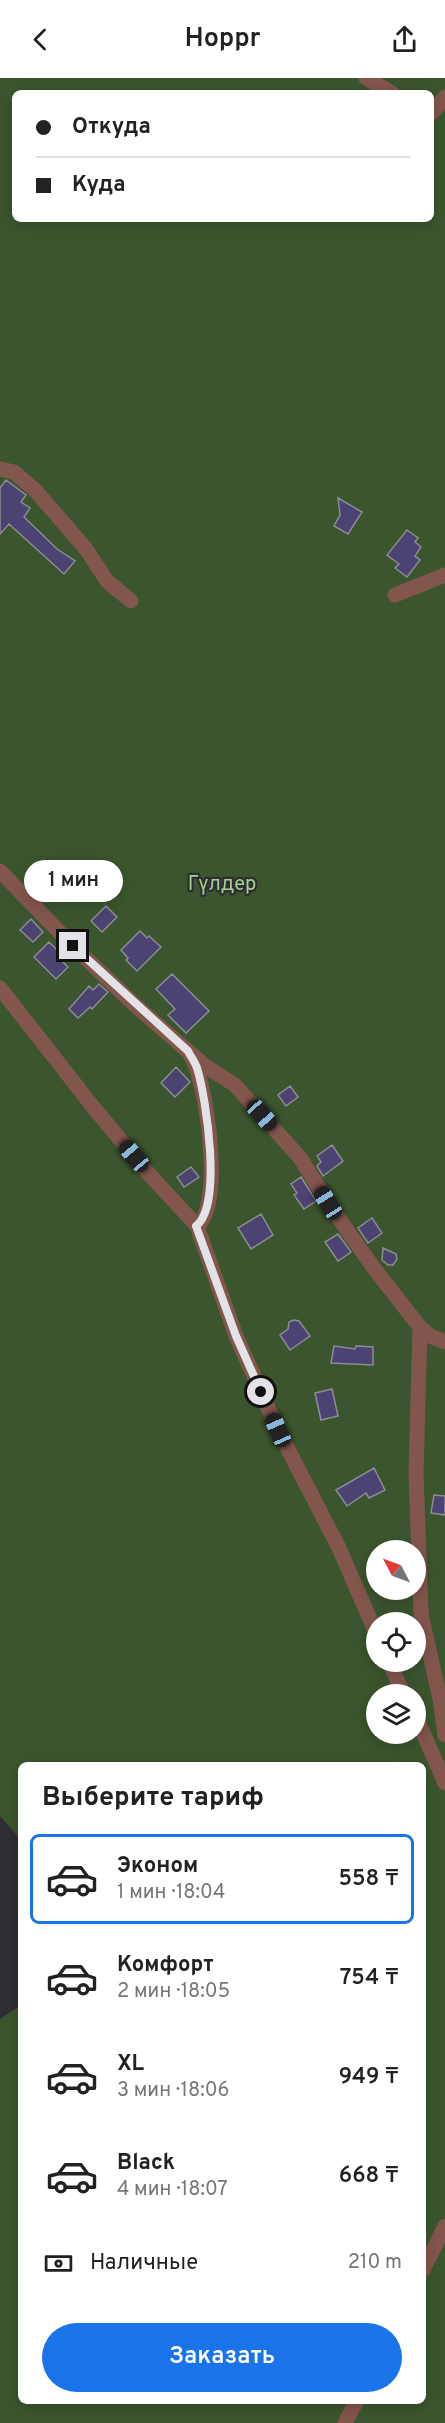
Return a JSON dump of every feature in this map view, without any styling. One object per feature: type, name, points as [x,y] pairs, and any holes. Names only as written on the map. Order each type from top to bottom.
[{"type":"street","points":[[366,78],[388,90]]},
{"type":"street","points":[[436,114],[445,97]]},
{"type":"street","points":[[0,469],[14,472],[35,490],[86,549],[107,581],[131,601]]},
{"type":"street","points":[[394,595],[445,575]]},
{"type":"street","points":[[0,871],[81,954],[205,1066],[235,1085],[301,1159],[328,1203],[373,1267],[420,1327],[430,1336],[445,1342]]},
{"type":"street","points":[[0,988],[94,1108],[196,1226],[241,1347],[278,1430],[339,1548],[367,1612]]},
{"type":"street","points":[[188,1051],[197,1065],[212,1158],[209,1194],[202,1221],[196,1226]]},
{"type":"street","points":[[420,1327],[416,1473],[421,1614],[440,1699],[445,1735]]},
{"type":"street","points":[[426,1738],[445,1784]]},
{"type":"street","points":[[436,1759],[445,1746]]},
{"type":"street","points":[[426,2264],[445,2226]]},
{"type":"street","points":[[345,2423],[355,2404]]},
{"type":"green space","name":"Гүлдер","points":[[0,78],[445,78],[445,2423],[0,2423],[0,2019],[18,2007],[18,2404],[426,2404],[426,1762],[18,1762],[18,1837],[0,1816]]},
{"type":"building","points":[[6,480],[26,495],[21,502],[30,508],[24,517],[57,549],[75,561],[64,574],[9,524],[0,534],[0,488]]},
{"type":"building","points":[[338,498],[362,512],[348,534],[334,526],[340,515]]},
{"type":"building","points":[[407,530],[418,538],[415,542],[421,547],[415,556],[420,560],[407,577],[395,568],[399,564],[387,555]]},
{"type":"building","points":[[66,871],[76,881],[63,894],[53,884]]},
{"type":"building","points":[[106,906],[117,917],[102,932],[91,921]]},
{"type":"building","points":[[31,919],[43,932],[33,942],[20,930]]},
{"type":"building","points":[[140,931],[161,947],[137,971],[126,960],[128,958],[121,950]]},
{"type":"building","points":[[49,942],[60,953],[57,956],[68,967],[56,979],[34,957]]},
{"type":"building","points":[[172,974],[209,1011],[186,1033],[168,1015],[175,1009],[156,989]]},
{"type":"building","points":[[99,984],[108,992],[92,1009],[90,1007],[78,1018],[69,1009],[89,986],[93,990]]},
{"type":"building","points":[[176,1067],[190,1082],[175,1097],[161,1083]]},
{"type":"building","points":[[290,1086],[298,1097],[286,1106],[278,1095]]},
{"type":"building","points":[[332,1145],[343,1161],[323,1176],[317,1166],[321,1162],[317,1156]]},
{"type":"building","points":[[191,1167],[199,1177],[184,1187],[177,1177]]},
{"type":"building","points":[[301,1177],[316,1201],[304,1209],[294,1195],[297,1193],[291,1184]]},
{"type":"building","points":[[261,1214],[273,1235],[251,1249],[238,1228]]},
{"type":"building","points":[[372,1218],[382,1233],[368,1243],[358,1228]]},
{"type":"building","points":[[338,1234],[351,1252],[338,1261],[325,1242]]},
{"type":"building","points":[[383,1248],[396,1254],[397,1259],[393,1265],[388,1265],[382,1260]]},
{"type":"building","points":[[299,1321],[310,1336],[290,1350],[280,1335],[288,1329],[289,1322]]},
{"type":"building","points":[[334,1346],[355,1349],[356,1346],[373,1347],[373,1365],[331,1363]]},
{"type":"building","points":[[332,1389],[338,1416],[321,1420],[315,1393]]},
{"type":"building","points":[[374,1468],[385,1490],[369,1498],[366,1493],[347,1506],[336,1490]]},
{"type":"building","points":[[434,1495],[445,1496],[445,1515],[431,1513]]},
{"type":"route","points":[[73,946],[136,1006],[188,1051],[197,1065],[212,1158],[209,1194],[202,1221],[196,1226],[236,1336],[261,1392]]}]
